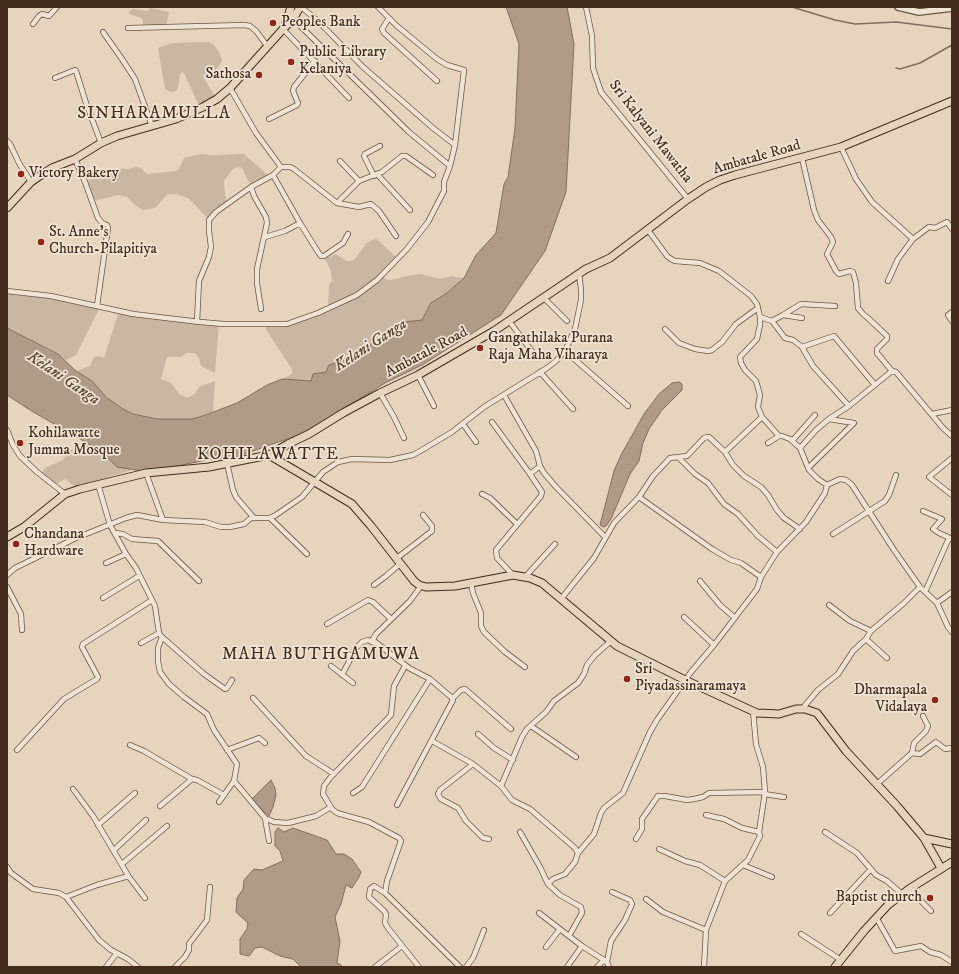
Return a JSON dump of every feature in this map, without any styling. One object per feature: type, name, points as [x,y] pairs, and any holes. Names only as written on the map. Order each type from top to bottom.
[{"type":"main road","points":[[283,28],[293,19],[297,7]]},
{"type":"main road","points":[[7,208],[32,182],[52,168],[75,159],[101,143],[117,136],[176,119],[217,99],[230,88],[268,47],[297,7]]},
{"type":"main road","name":"Ambatale Road","points":[[7,537],[24,527],[65,494],[98,484],[146,473],[209,467],[269,455],[309,434],[342,413],[418,375],[457,353],[509,321],[579,274],[610,258],[688,199],[720,180],[842,147],[952,101]]},
{"type":"main road","points":[[269,455],[352,504],[372,526],[414,581],[421,586],[441,587],[513,575],[525,576],[542,583],[622,650],[685,680],[761,714],[779,714],[802,709],[808,709],[817,713],[841,745],[924,838],[942,868]]},
{"type":"main road","points":[[924,838],[952,844]]},
{"type":"main road","points":[[835,967],[876,917],[909,888],[952,862]]},
{"type":"street","points":[[32,24],[42,14],[49,16],[57,7]]},
{"type":"street","points":[[297,7],[316,20],[363,67],[433,128],[455,145]]},
{"type":"street","points":[[7,291],[51,296],[133,314],[197,322],[224,324],[287,324],[318,313],[357,295],[377,280],[398,259],[428,222],[444,191],[444,182],[455,145],[464,70],[447,65],[437,59],[420,46],[378,7]]},
{"type":"street","name":"Sri Kalyani Mawatha","points":[[586,7],[592,36],[593,68],[601,92],[688,199]]},
{"type":"street","points":[[898,7],[919,12],[952,8]]},
{"type":"street","points":[[389,18],[382,29],[384,33],[437,81]]},
{"type":"street","points":[[293,19],[409,132],[450,166]]},
{"type":"street","points":[[128,28],[244,25],[250,26],[268,47]]},
{"type":"street","points":[[283,28],[349,98]]},
{"type":"street","points":[[103,32],[135,79],[152,126]]},
{"type":"street","points":[[269,119],[298,105],[293,90],[315,61]]},
{"type":"street","points":[[55,78],[75,70],[76,71],[101,143]]},
{"type":"street","points":[[230,88],[256,133],[281,167]]},
{"type":"street","points":[[7,141],[19,163],[32,182]]},
{"type":"street","points":[[380,146],[364,156],[375,175],[410,210]]},
{"type":"street","points":[[842,147],[856,179],[872,202],[913,239]]},
{"type":"street","points":[[337,203],[359,181],[375,175],[402,156],[406,156],[433,175]]},
{"type":"street","points":[[802,158],[814,210],[818,220],[833,242],[827,254],[839,274],[850,271],[853,272],[856,283],[858,308],[886,336],[886,339],[877,349],[877,353],[892,371],[896,372],[943,428],[952,436]]},
{"type":"street","points":[[75,159],[98,218],[102,223],[107,225],[108,228],[97,306]]},
{"type":"street","points":[[340,161],[359,181]]},
{"type":"street","points":[[197,322],[199,281],[209,257],[211,246],[208,224],[209,220],[216,212],[251,187],[273,174],[281,167],[290,167],[294,169],[337,203],[359,207],[371,204],[379,211],[396,236]]},
{"type":"street","points":[[273,174],[300,223],[321,256],[324,256],[343,243],[348,234]]},
{"type":"street","points":[[251,187],[254,196],[266,216],[267,223],[257,269],[257,283],[261,309]]},
{"type":"street","points":[[888,281],[898,259],[913,239],[929,227],[935,228],[948,222],[952,229]]},
{"type":"street","points":[[265,237],[285,231],[300,223]]},
{"type":"street","points":[[648,230],[667,256],[671,259],[676,261],[700,263],[719,271],[751,296],[758,308],[760,317],[757,339],[740,357],[741,363],[745,370],[756,381],[760,395],[758,407],[762,417],[779,436],[792,441],[800,448],[813,474],[827,485]]},
{"type":"street","points":[[7,575],[15,568],[76,538],[126,518],[137,515],[163,520],[205,522],[221,527],[244,524],[251,518],[270,518],[297,501],[323,472],[338,462],[352,459],[390,460],[412,455],[463,424],[484,407],[556,361],[565,351],[575,330],[582,289],[579,274]]},
{"type":"street","points":[[544,298],[567,321]]},
{"type":"street","points":[[772,321],[801,304],[835,306]]},
{"type":"street","points":[[665,329],[679,343],[695,349],[708,351],[712,350],[722,342],[736,324],[758,308]]},
{"type":"street","points":[[952,312],[948,315],[952,321]]},
{"type":"street","points":[[783,315],[802,318]]},
{"type":"street","points":[[760,317],[772,321],[785,338],[793,340],[802,347],[813,366],[849,406]]},
{"type":"street","points":[[509,321],[534,354]]},
{"type":"street","points":[[802,347],[834,336],[875,385]]},
{"type":"street","points":[[565,351],[628,406]]},
{"type":"street","points":[[800,448],[816,430],[829,419],[849,406],[892,371]]},
{"type":"street","points":[[540,372],[573,409]]},
{"type":"street","points":[[418,375],[434,406]]},
{"type":"street","points":[[380,393],[404,438]]},
{"type":"street","points":[[504,395],[536,451],[540,466],[556,487],[605,537]]},
{"type":"street","points":[[932,414],[952,410]]},
{"type":"street","points":[[792,441],[815,414]]},
{"type":"street","points":[[725,452],[762,417]]},
{"type":"street","points":[[809,467],[854,423],[829,419]]},
{"type":"street","points":[[492,422],[530,474],[542,494],[498,547],[496,554],[497,558],[513,575]]},
{"type":"street","points":[[463,424],[476,442]]},
{"type":"street","points":[[7,430],[13,445],[20,456],[37,472],[65,494]]},
{"type":"street","points":[[768,443],[779,436]]},
{"type":"street","points":[[561,599],[594,558],[614,523],[639,497],[653,476],[670,458],[687,456],[704,438],[707,437],[725,452],[733,465],[744,476],[761,487],[784,518],[800,529]]},
{"type":"street","points":[[679,458],[695,474],[708,483],[724,504],[738,514],[758,536],[777,552]]},
{"type":"street","points":[[952,458],[929,477],[952,495]]},
{"type":"street","points":[[227,463],[234,493],[254,518]]},
{"type":"street","points":[[530,474],[540,466]]},
{"type":"street","points":[[146,473],[163,520]]},
{"type":"street","points":[[833,534],[884,501],[889,495],[896,475]]},
{"type":"street","points":[[827,485],[840,479],[846,480],[852,485],[897,555],[920,587],[937,603],[948,627],[952,632]]},
{"type":"street","points":[[98,484],[110,525],[126,554],[136,568],[155,606],[161,635],[158,648],[160,672],[169,684],[179,693],[207,714],[214,730],[237,764],[234,781],[219,802]]},
{"type":"street","points":[[548,884],[553,879],[565,874],[575,862],[578,853],[594,834],[604,808],[623,793],[650,732],[685,680],[757,589],[761,577],[777,552],[800,529],[825,493],[827,485]]},
{"type":"street","points":[[482,494],[490,498],[517,524]]},
{"type":"street","points":[[639,497],[712,549],[730,560],[741,563],[761,577]]},
{"type":"street","points":[[923,511],[942,518],[933,529],[951,538],[925,592]]},
{"type":"street","points":[[374,585],[386,576],[399,561],[432,531],[432,526],[423,515]]},
{"type":"street","points":[[270,518],[307,554]]},
{"type":"street","points":[[115,533],[123,534],[132,539],[158,541],[199,581]]},
{"type":"street","points":[[525,576],[555,544]]},
{"type":"street","points":[[106,563],[126,554]]},
{"type":"street","points":[[103,598],[139,576]]},
{"type":"street","points":[[700,581],[720,605],[735,618]]},
{"type":"street","points":[[471,583],[473,593],[481,613],[481,626],[484,632],[505,652],[525,667]]},
{"type":"street","points":[[376,644],[374,637],[415,596],[421,586]]},
{"type":"street","points":[[7,587],[21,614],[22,630]]},
{"type":"street","points":[[802,709],[818,690],[838,674],[853,651],[866,639],[871,631],[904,603],[920,587]]},
{"type":"street","points":[[937,603],[952,592]]},
{"type":"street","points":[[17,750],[64,699],[97,680],[98,677],[82,647],[83,644],[152,600]]},
{"type":"street","points":[[327,624],[368,600],[378,606],[391,619]]},
{"type":"street","points":[[829,605],[850,621],[871,631]]},
{"type":"street","points":[[684,617],[714,645]]},
{"type":"street","points":[[140,643],[161,635]]},
{"type":"street","points":[[161,635],[204,674],[224,689],[227,688],[232,680]]},
{"type":"street","points":[[866,639],[887,658]]},
{"type":"street","points":[[342,675],[351,657],[362,642],[368,640],[376,644],[405,666],[430,679],[452,699]]},
{"type":"street","points":[[501,786],[522,737],[527,729],[554,701],[578,683],[584,674],[587,665],[611,641]]},
{"type":"street","points":[[343,649],[351,657]]},
{"type":"street","points":[[331,666],[354,683]]},
{"type":"street","points":[[385,893],[387,881],[401,841],[399,838],[369,822],[337,813],[331,807],[323,794],[323,791],[324,786],[334,774],[391,715],[394,686],[405,666]]},
{"type":"street","points":[[353,793],[362,787],[430,679]]},
{"type":"street","points":[[397,805],[452,703],[452,699],[461,690],[465,689],[511,729]]},
{"type":"street","points":[[253,698],[306,756],[334,774]]},
{"type":"street","points":[[704,967],[704,940],[706,930],[725,881],[748,860],[760,836],[759,832],[764,793],[763,768],[756,744],[753,711]]},
{"type":"street","points":[[877,784],[912,753],[914,743],[926,731],[928,726],[923,716]]},
{"type":"street","points":[[531,726],[576,757]]},
{"type":"street","points":[[478,734],[494,748],[513,760]]},
{"type":"street","points":[[227,750],[259,738],[265,743]]},
{"type":"street","points":[[432,741],[473,764],[501,786],[512,800],[530,809],[575,848],[578,853]]},
{"type":"street","points":[[912,753],[920,754],[936,742],[945,749],[952,748]]},
{"type":"street","points":[[130,745],[144,751],[192,779],[197,780],[224,795]]},
{"type":"street","points":[[473,764],[440,790],[438,794],[441,799],[458,808],[466,821],[482,837],[489,839]]},
{"type":"street","points":[[160,806],[192,779]]},
{"type":"street","points":[[234,781],[266,818],[274,822],[288,823],[316,816],[331,807]]},
{"type":"street","points":[[73,789],[114,850],[129,877],[145,898]]},
{"type":"street","points":[[98,825],[135,793]]},
{"type":"street","points":[[636,839],[642,829],[642,819],[658,796],[687,800],[699,798],[709,793],[764,793],[784,797]]},
{"type":"street","points":[[706,815],[724,819],[742,828],[759,832]]},
{"type":"street","points":[[266,818],[269,841]]},
{"type":"street","points":[[114,850],[146,820]]},
{"type":"street","points":[[122,864],[167,826]]},
{"type":"street","points":[[520,832],[548,884],[560,896],[581,907],[582,913],[570,936]]},
{"type":"street","points":[[825,832],[857,853],[876,875],[894,886],[902,894]]},
{"type":"street","points":[[659,849],[684,861],[700,865],[725,881]]},
{"type":"street","points":[[742,865],[772,877]]},
{"type":"street","points":[[7,867],[11,873],[33,889],[59,893],[66,897],[99,940],[138,967]]},
{"type":"street","points":[[830,913],[871,869]]},
{"type":"street","points":[[66,897],[97,885],[129,877]]},
{"type":"street","points":[[419,967],[384,923],[386,914],[384,911],[369,897],[370,889],[374,886],[385,893],[460,967]]},
{"type":"street","points":[[175,967],[185,957],[189,950],[190,944],[207,920],[210,887]]},
{"type":"street","points":[[909,888],[931,911]]},
{"type":"street","points":[[608,965],[611,941],[625,920],[632,904],[630,900],[612,892]]},
{"type":"street","points":[[646,899],[663,912],[698,928],[706,930]]},
{"type":"street","points":[[539,913],[608,965]]},
{"type":"street","points":[[876,917],[896,951],[921,946],[930,952],[941,955],[952,962]]},
{"type":"street","points":[[546,947],[560,929]]},
{"type":"street","points":[[466,967],[473,958],[484,930]]},
{"type":"street","points":[[801,934],[841,960]]},
{"type":"street","points":[[375,967],[402,946]]},
{"type":"street","points":[[567,967],[582,946]]},
{"type":"street","points":[[106,967],[117,953]]},
{"type":"street","points":[[597,967],[603,961],[608,965]]},
{"type":"shaded area","points":[[150,8],[169,12],[166,27],[143,27],[143,20],[141,18],[129,14],[129,12],[133,9],[148,11]]},
{"type":"shaded area","points":[[209,42],[214,45],[220,54],[222,61],[214,73],[204,74],[203,77],[217,99],[200,108],[184,73],[182,72],[180,74],[178,88],[176,91],[171,92],[165,89],[158,48],[173,43]]},
{"type":"shaded area","points":[[200,154],[244,154],[269,176],[251,187],[242,168],[238,167],[232,170],[224,181],[225,195],[228,203],[209,220],[188,198],[177,194],[168,194],[155,208],[143,210],[127,197],[120,195],[92,201],[85,182],[114,168],[128,169],[136,167],[143,169],[143,171],[148,174],[176,171],[179,169],[184,158]]},
{"type":"shaded area","points":[[377,239],[398,259],[382,274],[385,279],[391,280],[420,274],[441,279],[451,276],[464,278],[447,293],[431,303],[422,320],[402,334],[385,335],[371,344],[360,356],[329,365],[326,372],[311,381],[282,379],[292,374],[292,369],[267,331],[265,324],[287,324],[328,308],[329,285],[332,281],[331,271],[325,259],[336,254],[346,261],[351,261],[355,259],[366,244]]},
{"type":"shaded area","points":[[7,291],[51,296],[100,307],[76,355],[66,360],[58,354],[7,328]]},
{"type":"shaded area","points":[[119,311],[219,324],[215,373],[201,366],[199,358],[195,353],[187,353],[180,357],[167,357],[161,379],[171,383],[179,394],[187,398],[195,394],[199,387],[215,381],[213,412],[192,419],[157,419],[133,414],[115,405],[92,381],[76,371],[90,366],[94,357],[98,356],[104,358]]},
{"type":"shaded area","points":[[88,444],[101,449],[117,465],[132,470],[75,487],[65,479],[56,484],[42,473],[45,468],[63,460],[68,451]]},
{"type":"water","name":"Kelani Ganga","points":[[506,7],[567,7],[574,44],[566,192],[545,251],[501,315],[422,365],[385,383],[307,432],[233,458],[211,459],[162,469],[142,471],[117,467],[101,451],[7,395],[7,328],[58,354],[76,371],[92,381],[107,398],[133,414],[157,419],[192,419],[237,403],[267,385],[282,379],[311,381],[313,374],[326,372],[329,365],[360,356],[358,352],[366,351],[371,344],[385,335],[402,334],[404,322],[422,320],[431,303],[447,293],[464,278],[476,255],[496,233],[504,184],[508,177],[515,128],[519,44]]},
{"type":"water","points":[[679,382],[682,384],[682,390],[662,410],[649,429],[643,443],[639,461],[630,474],[611,519],[606,526],[603,527],[600,525],[614,471],[621,455],[644,414],[659,394],[672,383]]},
{"type":"water","points":[[271,780],[275,788],[276,795],[269,816],[252,799]]},
{"type":"water","points":[[278,828],[284,832],[293,828],[327,840],[336,854],[344,854],[352,859],[361,872],[352,888],[346,885],[341,904],[335,917],[340,941],[337,963],[342,967],[301,967],[293,959],[280,956],[262,947],[255,948],[249,956],[240,954],[240,939],[247,929],[248,923],[236,912],[237,898],[243,889],[244,880],[254,869],[262,870],[283,861],[280,851],[275,846],[275,832]]},
{"type":"waterway","points":[[792,7],[835,20],[855,24],[896,22],[952,29]]},
{"type":"waterway","points":[[896,68],[900,69],[920,63],[952,45]]},
{"type":"place","name":"Peoples Bank","points":[[273,23]]},
{"type":"place","name":"Public Library Kelaniya","points":[[291,62]]},
{"type":"place","name":"Sathosa","points":[[259,75]]},
{"type":"place","name":"Victory Bakery","points":[[21,174]]},
{"type":"place","name":"St. Anne’s Church-Pilapitiya","points":[[41,242]]},
{"type":"place","name":"Gangathilaka Purana Raja Maha Viharaya","points":[[480,348]]},
{"type":"place","name":"Kohilawatte Jumma Mosque","points":[[20,443]]},
{"type":"place","name":"Chandana Hardware","points":[[16,544]]},
{"type":"place","name":"Sri Piyadassinaramaya","points":[[627,679]]},
{"type":"place","name":"Dharmapala Vidalaya","points":[[935,700]]},
{"type":"place","name":"Baptist church","points":[[930,898]]},
{"type":"district","name":"SINHARAMULLA","points":[[154,114]]},
{"type":"district","name":"KOHILAWATTE","points":[[268,455]]},
{"type":"district","name":"MAHA BUTHGAMUWA","points":[[321,655]]}]
